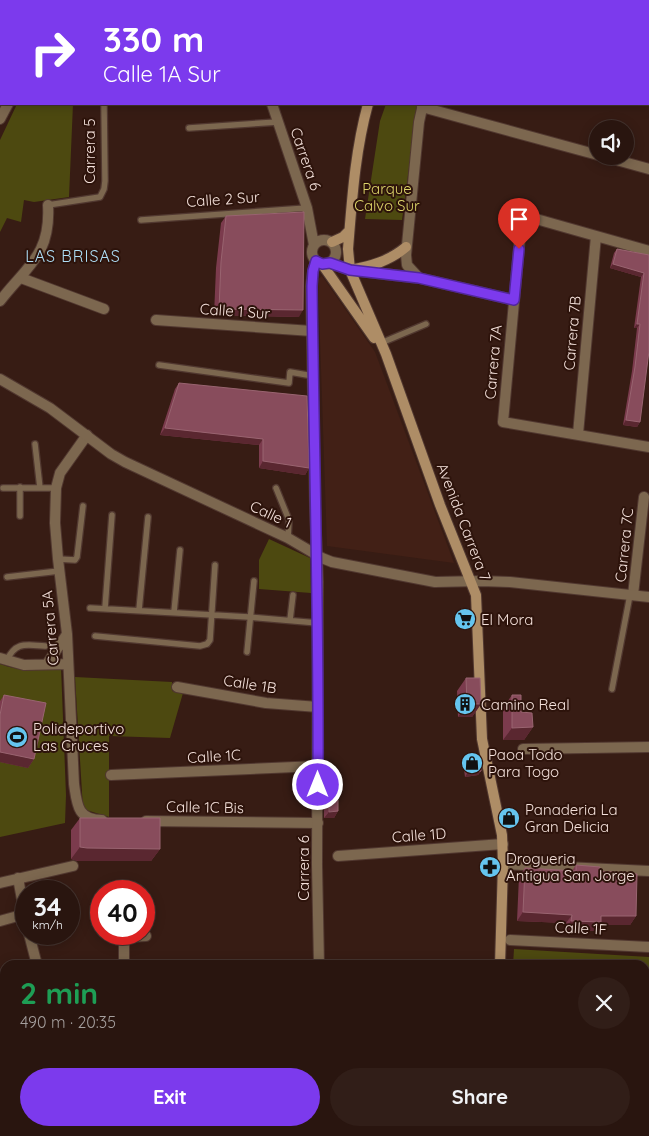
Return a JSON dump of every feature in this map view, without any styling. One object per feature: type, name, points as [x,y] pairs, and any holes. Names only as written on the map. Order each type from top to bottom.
[{"type":"main road","name":"Avenida Carrera 7","points":[[368,105],[358,147],[349,231],[350,270],[386,354],[444,514],[472,581],[477,609],[482,739],[503,844],[500,960]]},
{"type":"main road","points":[[328,240],[339,239],[349,231]]},
{"type":"main road","points":[[350,270],[381,263],[406,247]]},
{"type":"main road","points":[[323,262],[386,354]]},
{"type":"street","points":[[0,119],[7,105]]},
{"type":"street","name":"Carrera 6","points":[[272,105],[307,208],[314,245]]},
{"type":"street","points":[[419,278],[407,265],[406,247],[422,105],[589,152]]},
{"type":"street","points":[[634,165],[649,169]]},
{"type":"street","points":[[0,301],[21,278],[43,247],[48,226],[48,205]]},
{"type":"street","name":"Carrera 7A","points":[[578,434],[503,422],[522,215],[596,236]]},
{"type":"street","name":"Carrera 6","points":[[311,224],[328,240]]},
{"type":"street","points":[[596,236],[649,251]]},
{"type":"street","name":"Carrera 7B","points":[[578,434],[596,236]]},
{"type":"street","points":[[323,262],[335,258],[337,251],[328,240],[320,240],[314,245],[312,255],[323,262],[350,270],[419,278],[514,300]]},
{"type":"street","name":"Carrera 6","points":[[319,960],[318,623],[312,278],[323,262]]},
{"type":"street","points":[[21,278],[104,309]]},
{"type":"street","name":"Calle 1 Sur","points":[[156,320],[312,331]]},
{"type":"street","name":"Calle 1","points":[[0,379],[50,408],[111,454],[139,470],[288,538],[326,560],[338,564],[436,582],[510,582],[649,597]]},
{"type":"street","points":[[578,434],[649,447]]},
{"type":"street","name":"Carrera 5A","points":[[87,435],[60,473],[56,488],[55,522],[67,634],[74,784],[78,807],[83,815],[93,820],[112,820]]},
{"type":"street","name":"Carrera 7C","points":[[631,595],[644,497]]},
{"type":"street","points":[[47,664],[67,634]]},
{"type":"street","points":[[4,659],[24,665],[68,664]]},
{"type":"street","name":"Calle 1B","points":[[177,687],[266,702],[318,707]]},
{"type":"street","points":[[523,750],[649,747]]},
{"type":"street","name":"Calle 1C","points":[[111,775],[318,766]]},
{"type":"street","name":"Calle 1C Bis","points":[[132,821],[318,823]]},
{"type":"street","name":"Calle 1D","points":[[338,856],[503,844]]},
{"type":"street","points":[[503,864],[649,871]]},
{"type":"street","points":[[0,883],[73,866]]},
{"type":"street","points":[[0,921],[15,919]]},
{"type":"street","points":[[500,947],[506,945],[510,940],[501,928]]},
{"type":"street","name":"Calle 1F","points":[[510,940],[649,947]]},
{"type":"street","points":[[32,945],[36,960]]},
{"type":"street","points":[[124,945],[124,960]]},
{"type":"lane","name":"Carrera 5","points":[[48,205],[100,197],[105,181],[104,105]]},
{"type":"lane","points":[[189,128],[278,122]]},
{"type":"lane","name":"Calle 2 Sur","points":[[141,220],[307,208]]},
{"type":"lane","points":[[381,343],[426,324]]},
{"type":"lane","points":[[159,365],[289,383],[290,372],[313,376]]},
{"type":"lane","points":[[35,444],[40,488]]},
{"type":"lane","points":[[3,488],[56,488]]},
{"type":"lane","points":[[20,488],[20,516]]},
{"type":"lane","points":[[276,488],[289,520],[288,538]]},
{"type":"lane","points":[[58,559],[75,560],[77,557],[83,506]]},
{"type":"lane","points":[[105,608],[112,515]]},
{"type":"lane","points":[[139,610],[148,517]]},
{"type":"lane","points":[[174,612],[180,550]]},
{"type":"lane","points":[[95,636],[200,646],[208,644],[210,640],[215,565]]},
{"type":"lane","points":[[7,577],[59,571]]},
{"type":"lane","points":[[247,652],[249,616],[254,581]]},
{"type":"lane","points":[[612,689],[631,595]]},
{"type":"lane","points":[[290,620],[292,596]]},
{"type":"lane","points":[[90,608],[249,616],[318,623]]},
{"type":"lane","points":[[4,659],[19,645],[45,646]]},
{"type":"shaded area","points":[[322,276],[375,352],[454,563],[327,546],[318,279]]},
{"type":"green space","points":[[17,105],[73,105],[69,197],[34,202],[24,200],[21,222],[7,218],[0,232],[0,140]]},
{"type":"green space","name":"Parque Calvo Sur","points":[[386,105],[420,105],[415,123],[402,220],[365,219],[380,121]]},
{"type":"green space","points":[[269,539],[310,558],[311,593],[259,589],[259,560]]},
{"type":"green space","points":[[0,664],[23,669],[61,667],[66,795],[65,823],[0,837]]},
{"type":"green space","points":[[75,677],[172,682],[172,691],[183,693],[170,738],[109,736],[109,817],[83,809]]},
{"type":"green space","points":[[514,949],[649,957],[649,960],[513,960]]},
{"type":"building","points":[[304,212],[303,310],[219,309],[221,262],[226,216]]},
{"type":"building","points":[[617,249],[649,255],[649,351],[640,422],[626,420],[635,367],[640,324],[637,324],[644,273],[613,264]]},
{"type":"building","points":[[179,383],[307,396],[309,468],[263,461],[263,439],[165,428]]},
{"type":"building","points":[[466,678],[480,678],[481,704],[467,704]]},
{"type":"building","name":"Polideportivo Las Cruces","points":[[4,695],[46,703],[34,759],[0,752],[0,715]]},
{"type":"building","points":[[512,695],[521,695],[521,712],[532,713],[533,727],[512,728]]},
{"type":"building","points":[[480,756],[481,771],[468,772],[466,758]]},
{"type":"building","points":[[338,800],[338,811],[329,812],[329,801]]},
{"type":"building","points":[[80,818],[160,818],[160,849],[80,847]]},
{"type":"building","points":[[576,865],[600,867],[599,871],[637,874],[636,916],[601,916],[601,922],[571,921],[572,915],[523,912],[525,868],[576,871]]},
{"type":"place","name":"El Mora","points":[[465,619]]},
{"type":"place","name":"Camino Real","points":[[465,704]]},
{"type":"place","name":"Polideportivo Las Cruces","points":[[17,737]]},
{"type":"place","name":"Paoa Todo Para Togo","points":[[472,763]]},
{"type":"place","name":"Panaderia La Gran Delicia","points":[[509,818]]},
{"type":"place","name":"Drogueria Antigua San Jorge","points":[[490,867]]},
{"type":"district","name":"LAS BRISAS","points":[[73,256]]},
{"type":"route","points":[[318,785],[318,582],[312,286],[312,275],[316,261],[322,264],[330,263],[350,270],[419,278],[514,300],[519,249]]}]
